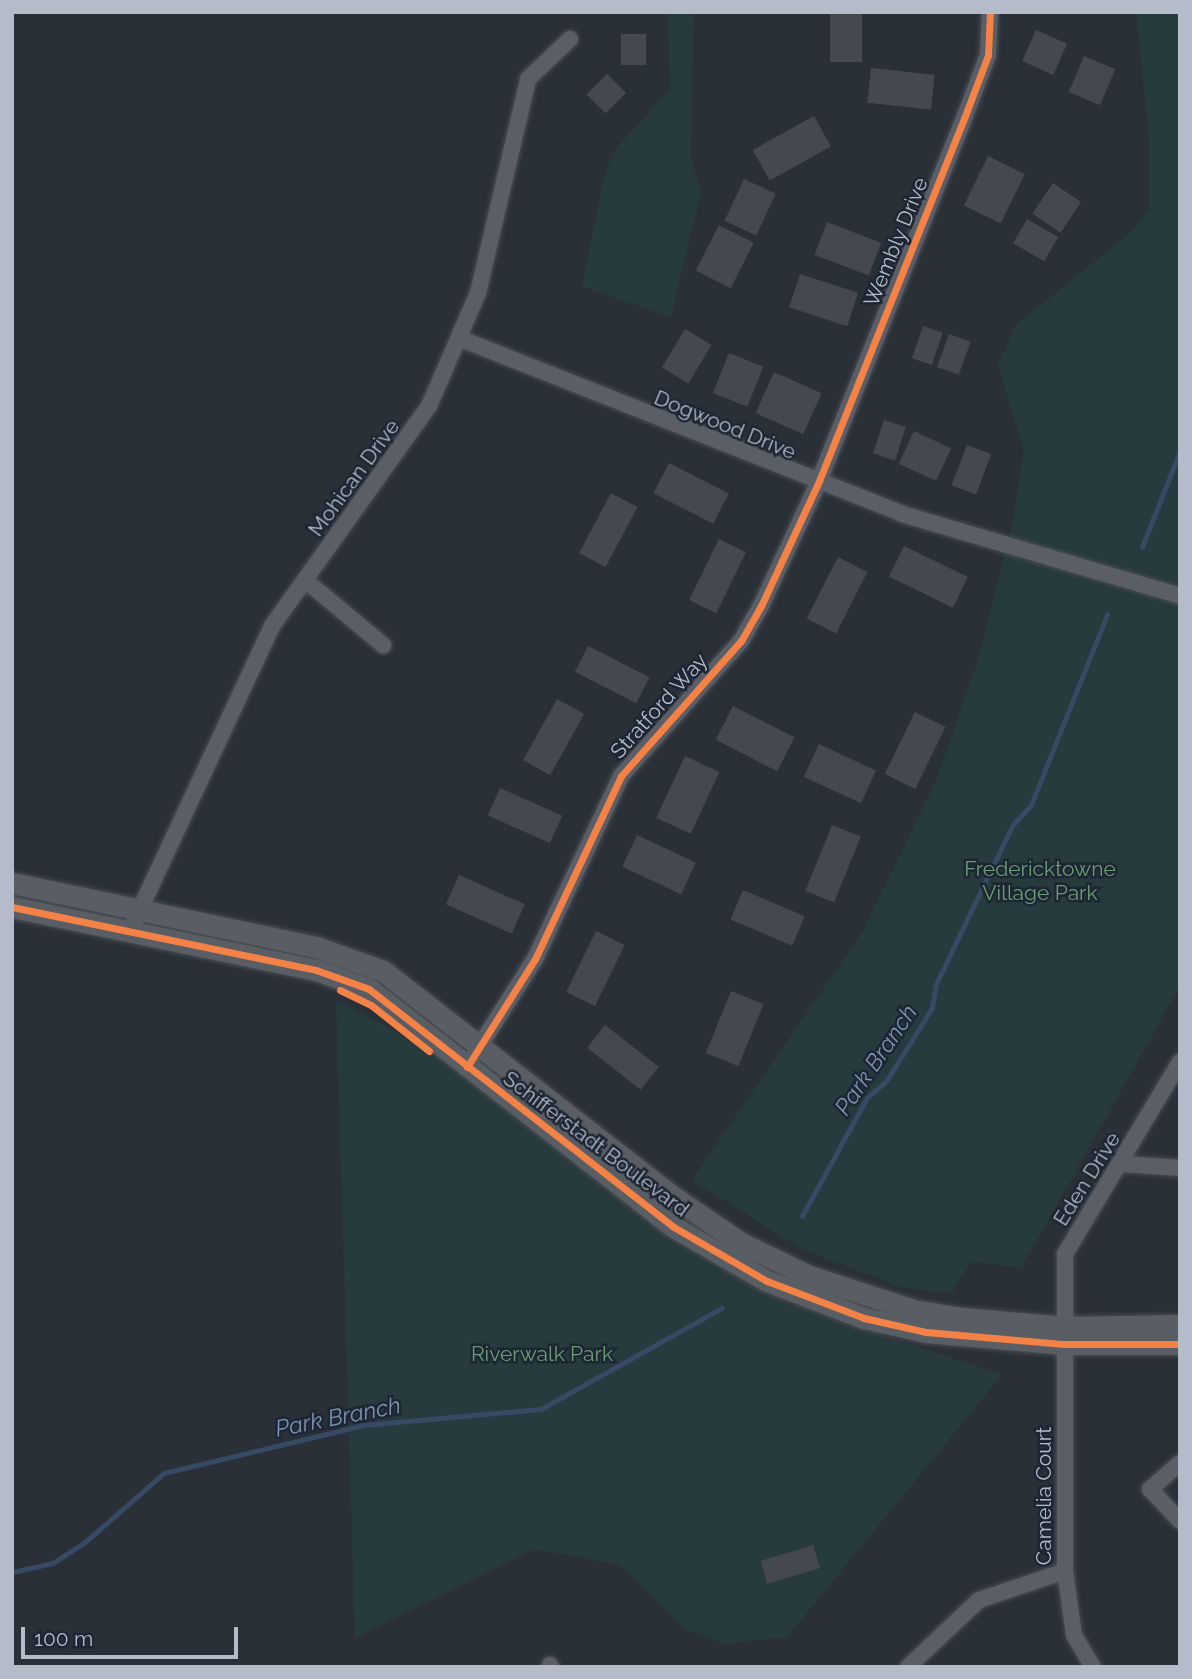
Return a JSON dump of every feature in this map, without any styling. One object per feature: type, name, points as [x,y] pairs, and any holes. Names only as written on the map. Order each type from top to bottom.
[{"type":"main road","name":"Schifferstadt Boulevard","points":[[12,883],[362,962],[480,1044],[675,1198],[741,1243],[809,1276],[917,1311],[1064,1335],[1180,1325]]},
{"type":"main road","name":"Schifferstadt Boulevard","points":[[12,907],[316,970],[369,989],[672,1226],[767,1281],[864,1318],[926,1332],[1064,1335],[1180,1343]]},
{"type":"street","name":"Wembly Drive","points":[[819,481],[988,55],[990,12]]},
{"type":"street","name":"Mohican Drive","points":[[130,932],[254,659],[306,580],[406,444],[461,339],[489,254],[528,79],[570,39]]},
{"type":"street","name":"Dogwood Drive","points":[[461,339],[902,514],[1180,596]]},
{"type":"street","name":"Stratford Way","points":[[467,1067],[535,958],[621,776],[741,641],[819,481]]},
{"type":"street","points":[[306,580],[383,645]]},
{"type":"street","name":"Eden Drive","points":[[1064,1335],[1065,1254],[1123,1164],[1180,1062]]},
{"type":"street","points":[[1123,1164],[1180,1168]]},
{"type":"street","name":"Camelia Court","points":[[1064,1335],[1065,1571],[1074,1635],[1091,1664]]},
{"type":"street","points":[[1180,1463],[1150,1489],[1180,1521]]},
{"type":"street","points":[[908,1667],[979,1600],[1065,1571]]},
{"type":"green space","points":[[668,12],[694,12],[691,157],[701,192],[671,317],[582,286],[606,169],[618,146],[670,90]]},
{"type":"green space","name":"Fredericktowne Village Park","points":[[1136,12],[1180,12],[1180,986],[1021,1268],[971,1261],[952,1293],[903,1288],[802,1249],[692,1180],[863,931],[935,783],[979,658],[1013,521],[1024,450],[998,365],[1016,325],[1136,228],[1149,209],[1149,136]]},
{"type":"green space","name":"Riverwalk Park","points":[[336,1000],[517,1096],[687,1217],[734,1274],[790,1303],[1002,1375],[787,1637],[724,1644],[686,1629],[620,1565],[534,1549],[355,1638]]},
{"type":"building","points":[[830,12],[862,12],[862,62],[830,62]]},
{"type":"building","points":[[1036,30],[1067,44],[1053,75],[1022,61]]},
{"type":"building","points":[[621,34],[646,34],[646,65],[621,65]]},
{"type":"building","points":[[1084,56],[1115,69],[1100,105],[1069,92]]},
{"type":"building","points":[[871,68],[935,75],[931,109],[867,103]]},
{"type":"building","points":[[607,74],[626,93],[606,114],[586,95]]},
{"type":"building","points":[[814,116],[831,147],[770,181],[753,150]]},
{"type":"building","points":[[988,156],[1025,174],[1001,223],[964,205]]},
{"type":"building","points":[[744,179],[776,194],[756,235],[725,221]]},
{"type":"building","points":[[1053,183],[1081,202],[1060,233],[1032,214]]},
{"type":"building","points":[[1027,219],[1058,237],[1044,261],[1013,243]]},
{"type":"building","points":[[827,222],[881,243],[869,275],[814,255]]},
{"type":"building","points":[[719,225],[754,243],[731,288],[696,270]]},
{"type":"building","points":[[800,274],[858,293],[847,326],[789,307]]},
{"type":"building","points":[[923,326],[943,333],[932,365],[912,358]]},
{"type":"building","points":[[685,329],[712,345],[688,384],[662,368]]},
{"type":"building","points":[[949,334],[971,342],[959,375],[937,367]]},
{"type":"building","points":[[729,353],[763,367],[747,407],[713,393]]},
{"type":"building","points":[[774,372],[822,393],[803,434],[756,413]]},
{"type":"building","points":[[884,420],[906,427],[895,460],[873,453]]},
{"type":"building","points":[[914,431],[951,448],[936,481],[899,464]]},
{"type":"building","points":[[967,445],[991,454],[976,494],[952,485]]},
{"type":"building","points":[[669,463],[729,493],[713,524],[654,493]]},
{"type":"building","points":[[611,493],[637,507],[606,567],[579,553]]},
{"type":"building","points":[[719,539],[746,552],[716,613],[689,600]]},
{"type":"building","points":[[904,546],[968,577],[953,608],[889,577]]},
{"type":"building","points":[[838,557],[867,572],[836,633],[807,618]]},
{"type":"building","points":[[588,646],[649,677],[636,703],[575,672]]},
{"type":"building","points":[[557,699],[584,714],[550,775],[523,760]]},
{"type":"building","points":[[733,706],[794,737],[777,771],[716,740]]},
{"type":"building","points":[[915,712],[946,727],[915,789],[885,774]]},
{"type":"building","points":[[819,744],[876,771],[861,803],[804,777]]},
{"type":"building","points":[[685,756],[719,772],[691,834],[656,818]]},
{"type":"building","points":[[500,788],[562,816],[550,843],[488,815]]},
{"type":"building","points":[[832,825],[861,837],[834,902],[805,891]]},
{"type":"building","points":[[637,835],[696,862],[681,894],[622,867]]},
{"type":"building","points":[[459,875],[525,904],[512,934],[446,904]]},
{"type":"building","points":[[743,890],[805,916],[792,946],[730,919]]},
{"type":"building","points":[[596,931],[625,945],[595,1006],[566,992]]},
{"type":"building","points":[[731,991],[763,1004],[738,1066],[706,1053]]},
{"type":"building","points":[[605,1025],[659,1067],[641,1090],[587,1048]]},
{"type":"building","points":[[813,1545],[820,1568],[767,1584],[760,1561]]},
{"type":"waterway","name":"Park Branch","points":[[1142,547],[1180,451]]},
{"type":"waterway","name":"Park Branch","points":[[802,1216],[867,1098],[887,1080],[932,1008],[936,984],[1012,826],[1031,805],[1107,615]]},
{"type":"waterway","name":"Park Branch","points":[[12,1572],[53,1563],[84,1543],[164,1473],[364,1425],[541,1409],[722,1308]]},
{"type":"cycle path","points":[[467,1067],[535,959],[621,776],[741,641],[761,606],[819,481],[965,116],[988,55],[990,12]]},
{"type":"cycle path","points":[[12,907],[316,970],[369,989],[672,1226],[767,1281],[864,1318],[926,1332],[1064,1344],[1180,1344]]},
{"type":"cycle path","points":[[340,990],[371,1005],[429,1051]]}]
